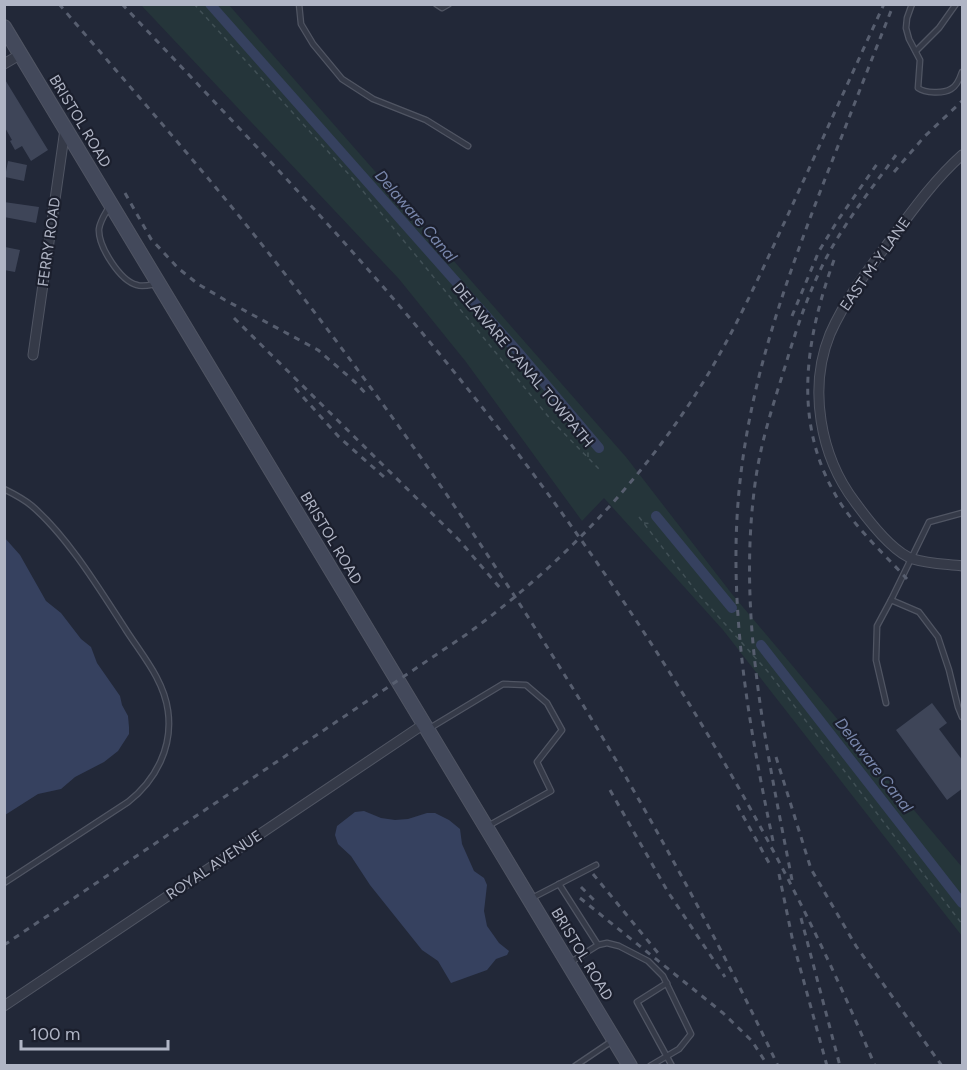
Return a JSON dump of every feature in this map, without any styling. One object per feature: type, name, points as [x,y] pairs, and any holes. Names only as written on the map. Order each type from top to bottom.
[{"type":"main road","name":"BRISTOL ROAD","points":[[4,27],[630,1065]]},
{"type":"street","points":[[4,64],[21,54]]},
{"type":"street","name":"FERRY ROAD","points":[[33,355],[65,129]]},
{"type":"street","name":"EAST M-Y LANE","points":[[912,559],[899,551],[885,537],[853,500],[839,477],[822,426],[820,373],[830,336],[855,288],[928,191],[963,155]]},
{"type":"street","points":[[912,559],[963,566]]},
{"type":"street","name":"ROYAL AVENUE","points":[[4,1006],[425,727]]},
{"type":"lane","points":[[299,4],[301,24],[313,44],[342,79],[373,99],[426,120],[468,146]]},
{"type":"lane","points":[[436,4],[442,8],[449,4]]},
{"type":"lane","points":[[912,4],[906,28],[920,63],[917,84],[920,90],[936,92],[951,89],[963,72]]},
{"type":"lane","points":[[916,51],[939,28],[956,4]]},
{"type":"lane","points":[[111,205],[99,228],[101,241],[115,266],[123,278],[137,285],[158,284]]},
{"type":"lane","points":[[4,489],[31,505],[42,516],[92,579],[160,683],[168,711],[169,730],[163,758],[154,775],[142,790],[128,802],[4,883]]},
{"type":"lane","points":[[886,703],[876,660],[877,626],[929,522],[963,513]]},
{"type":"lane","points":[[891,600],[919,612],[938,637],[963,717]]},
{"type":"lane","points":[[425,727],[503,684],[526,686],[547,703],[562,730],[537,762],[551,791],[486,827]]},
{"type":"lane","points":[[530,899],[596,865]]},
{"type":"lane","points":[[559,884],[598,945]]},
{"type":"lane","points":[[568,964],[598,945],[607,943],[619,945],[648,961],[663,976],[691,1035],[679,1049],[650,1065]]},
{"type":"lane","points":[[667,983],[637,1002],[672,1065]]},
{"type":"lane","points":[[575,1065],[614,1040]]},
{"type":"lane","points":[[585,1059],[589,1065]]},
{"type":"path","name":"DELAWARE CANAL TOWPATH","points":[[194,4],[353,179],[552,421],[599,469]]},
{"type":"path","points":[[588,448],[588,458]]},
{"type":"path","points":[[639,517],[699,595],[776,682],[963,924]]},
{"type":"path","points":[[644,523],[653,524]]},
{"type":"shaded area","points":[[141,5],[229,5],[626,457],[732,594],[962,867],[962,936],[723,630],[604,498],[582,521],[466,362],[399,279]]},
{"type":"water","points":[[4,537],[20,555],[46,601],[61,613],[81,639],[91,647],[97,663],[120,696],[128,716],[129,727],[129,734],[118,751],[104,762],[75,777],[61,789],[38,794],[5,815]]},
{"type":"water","points":[[364,811],[381,818],[395,820],[435,813],[460,829],[462,844],[474,871],[484,878],[487,885],[484,911],[487,926],[499,943],[509,951],[507,955],[496,959],[487,970],[451,983],[438,961],[422,950],[370,885],[351,856],[338,844],[335,835],[337,826],[355,812]]},
{"type":"building","points":[[4,78],[48,150],[31,161],[22,146],[15,150],[4,126]]},
{"type":"building","points":[[8,161],[27,165],[24,181],[5,177]]},
{"type":"building","points":[[4,202],[39,207],[36,223],[4,217]]},
{"type":"building","points":[[5,247],[20,250],[15,272],[4,270]]},
{"type":"building","points":[[932,703],[947,723],[939,729],[963,761],[963,788],[947,800],[896,730]]},
{"type":"waterway","name":"Delaware Canal","points":[[210,4],[519,353],[599,448]]},
{"type":"waterway","name":"Delaware Canal","points":[[656,516],[732,608]]},
{"type":"waterway","name":"Delaware Canal","points":[[761,645],[962,903]]},
{"type":"railway","points":[[59,4],[267,251],[411,443],[479,543],[545,644],[608,747],[668,852],[778,1066]]},
{"type":"railway","points":[[122,4],[300,193],[403,310],[541,485],[606,576],[668,670],[726,766],[780,864],[830,964],[875,1066]]},
{"type":"railway","points":[[4,945],[467,634],[533,581],[595,522],[650,458],[699,389],[723,348],[766,262],[884,4]]},
{"type":"railway","points":[[773,841],[752,733],[742,660],[736,587],[738,501],[744,453],[752,406],[776,315],[825,179],[893,6]]},
{"type":"railway","points":[[894,172],[924,137],[962,101]]},
{"type":"railway","points":[[792,880],[757,684],[752,634],[750,534],[755,484],[771,412],[805,306],[841,232],[896,155]]},
{"type":"railway","points":[[792,316],[819,251],[877,164]]},
{"type":"railway","points":[[125,193],[151,239],[178,268],[198,284],[225,300],[318,350],[368,396]]},
{"type":"railway","points":[[834,260],[815,323],[810,354],[809,416],[815,447],[826,477],[843,507],[907,579]]},
{"type":"railway","points":[[234,318],[459,540],[500,588]]},
{"type":"railway","points":[[295,388],[339,437],[384,477]]},
{"type":"railway","points":[[776,757],[811,869],[856,946],[942,1066]]},
{"type":"railway","points":[[610,790],[668,892],[725,977]]},
{"type":"railway","points":[[737,805],[769,863]]},
{"type":"railway","points":[[593,874],[658,953]]},
{"type":"railway","points":[[779,874],[793,942],[827,1066]]},
{"type":"railway","points":[[581,887],[598,904]]},
{"type":"railway","points":[[580,898],[723,1013],[752,1041],[768,1066]]},
{"type":"railway","points":[[801,918],[840,1066]]}]
